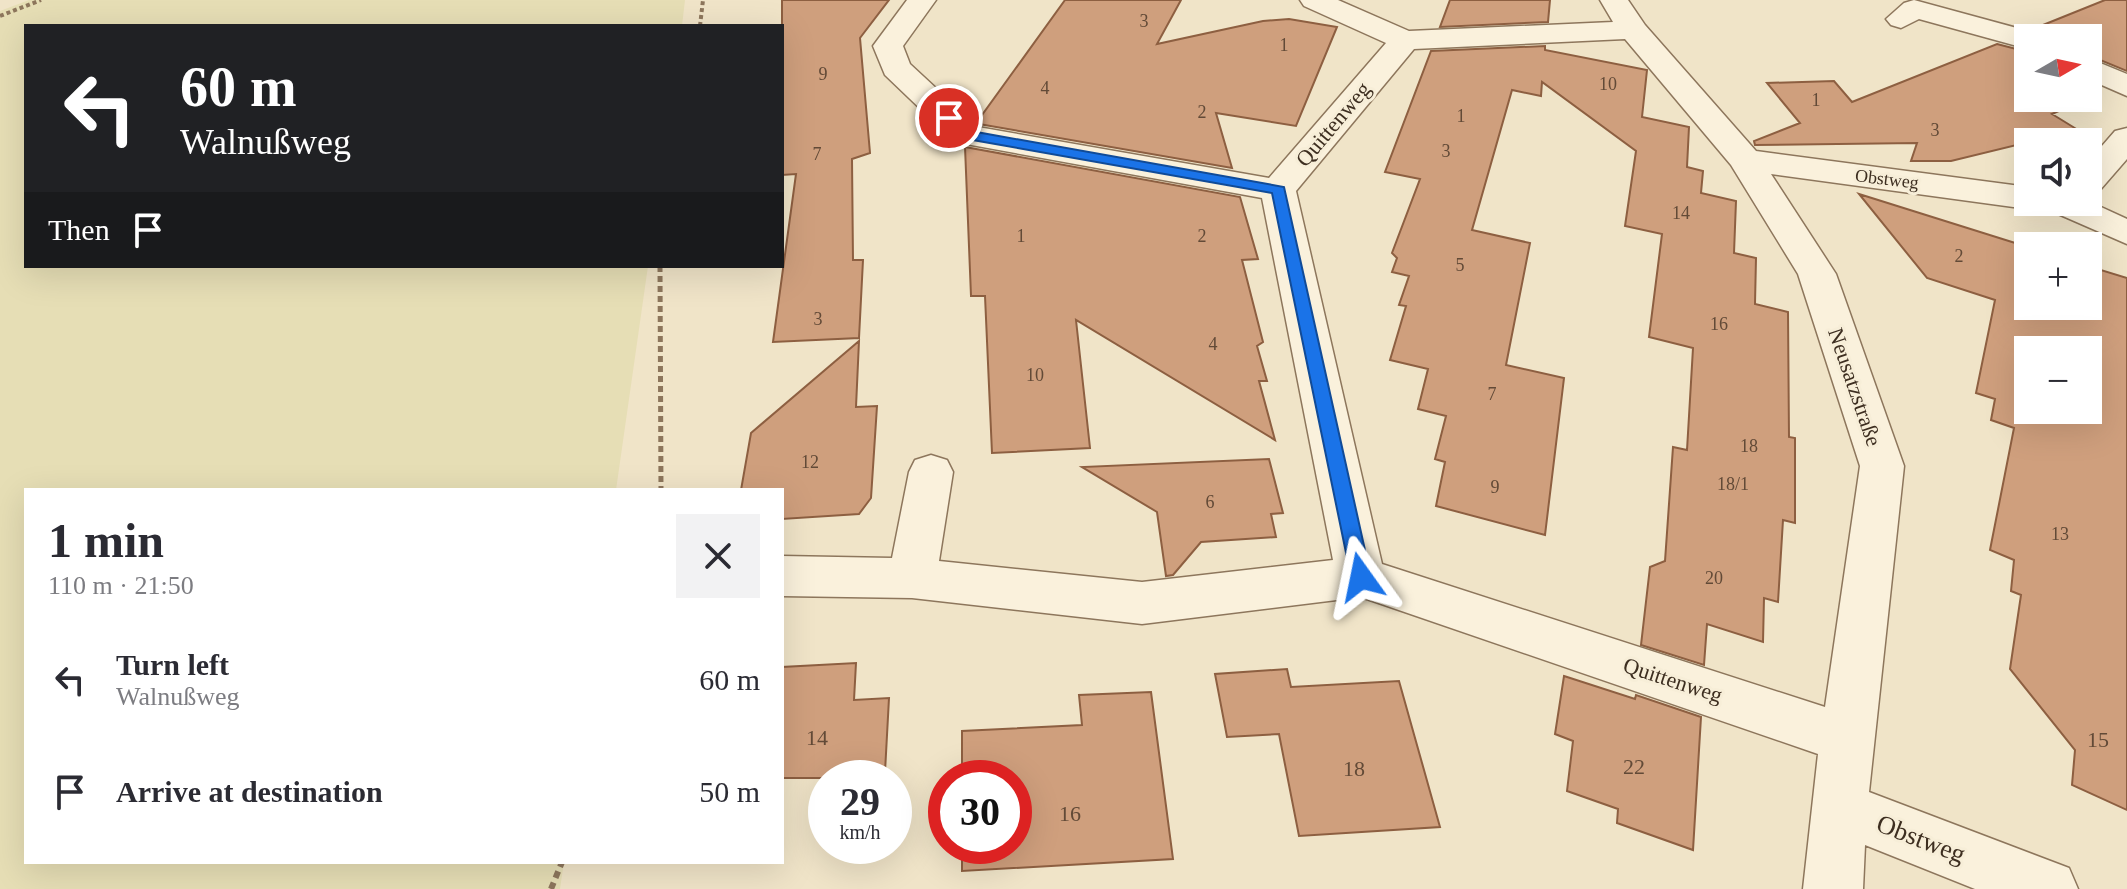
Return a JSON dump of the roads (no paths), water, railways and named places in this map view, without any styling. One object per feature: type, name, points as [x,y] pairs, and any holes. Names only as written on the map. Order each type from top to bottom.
[{"type":"street","points":[[922,0],[888,46],[896,68],[967,135],[1278,190],[1361,577]]},
{"type":"street","points":[[1314,0],[1405,40],[1623,15]]},
{"type":"street","points":[[1901,19],[1914,9],[2014,36]]},
{"type":"street","name":"Neusatzstraße","points":[[1623,15],[1745,160],[1817,274],[1882,466],[1839,807],[1833,889]]},
{"type":"street","name":"Quittenweg","points":[[1278,190],[1405,40]]},
{"type":"street","points":[[2102,74],[2127,86]]},
{"type":"street","points":[[2102,167],[2127,138]]},
{"type":"street","name":"Obstweg","points":[[1745,160],[2014,196]]},
{"type":"street","points":[[2096,216],[2127,233]]},
{"type":"street","points":[[912,578],[931,472]]},
{"type":"street","name":"Quittenweg","points":[[784,576],[912,578],[1142,603],[1361,577],[1848,739]]},
{"type":"street","name":"Obstweg","points":[[1839,807],[2048,889]]}]
